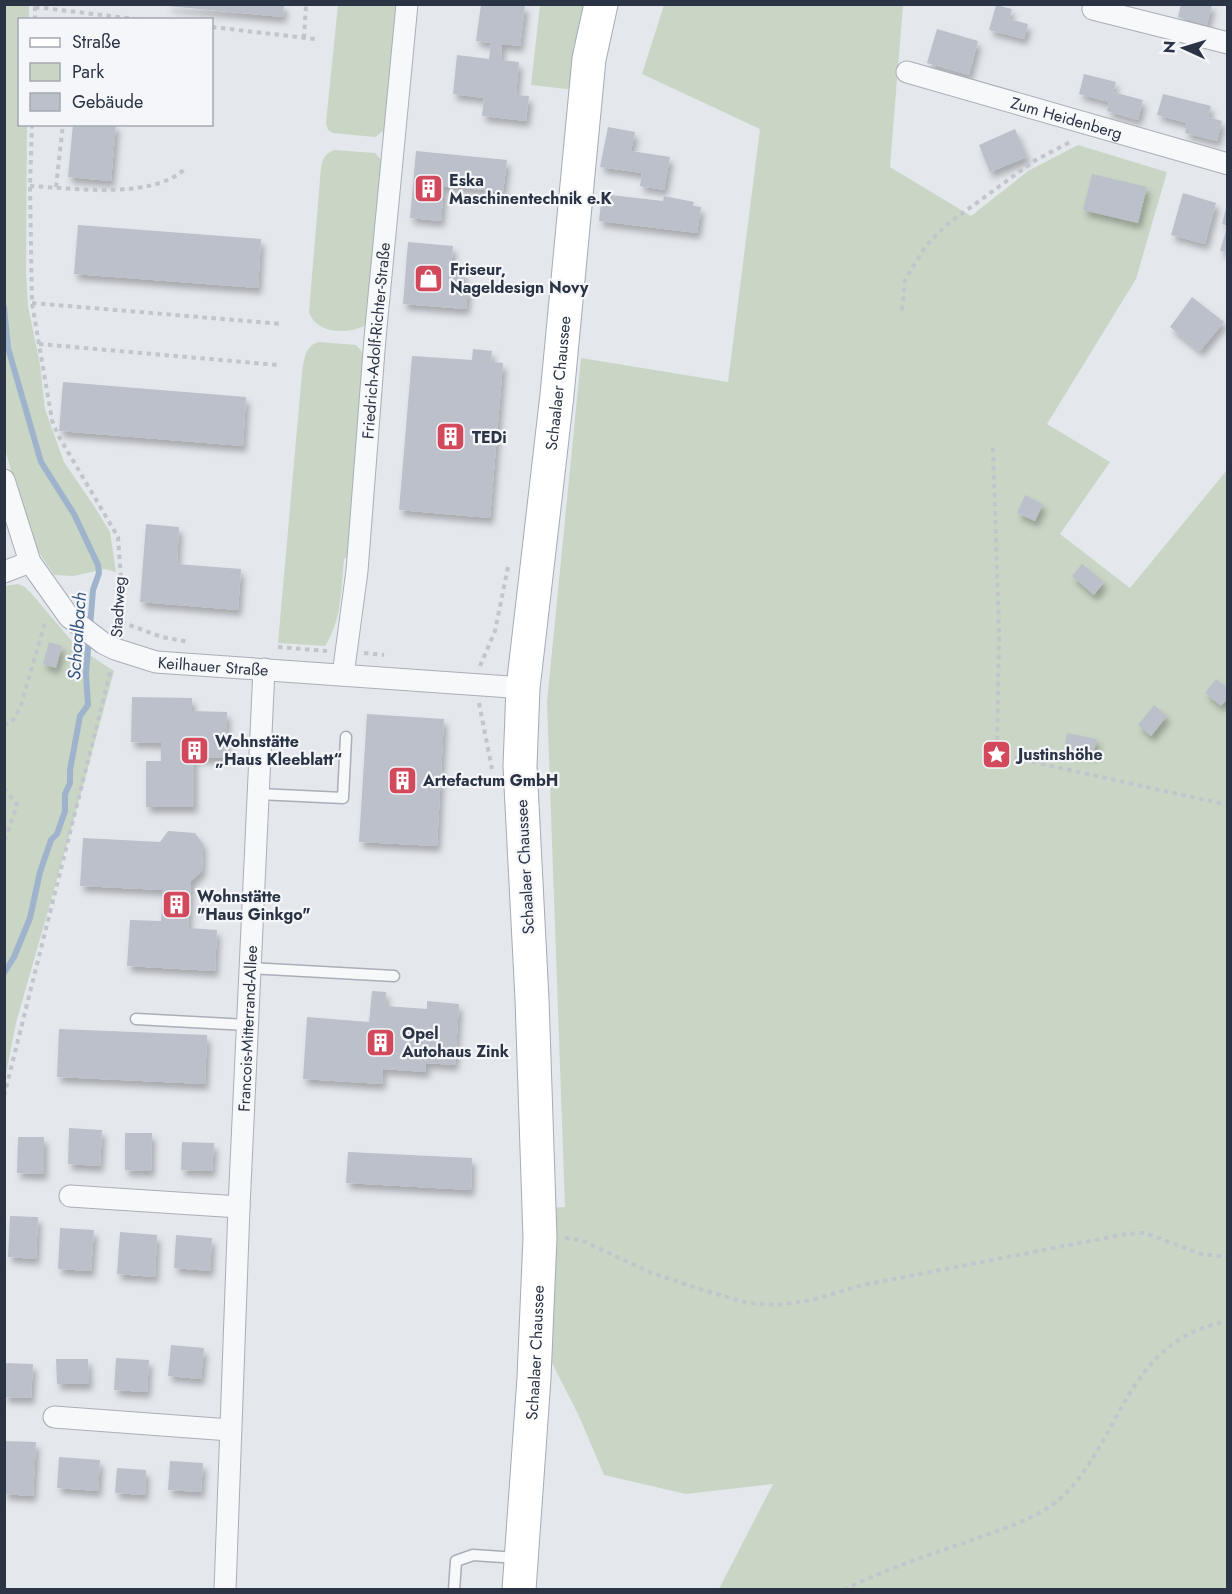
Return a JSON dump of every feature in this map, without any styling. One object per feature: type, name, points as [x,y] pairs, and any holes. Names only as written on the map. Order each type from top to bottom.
[{"type":"main road","name":"Schaalaer Chaussee","points":[[520,1574],[534,1378],[540,1238],[520,766],[523,688],[557,395],[588,59],[601,4]]},
{"type":"street","name":"Friedrich-Adolf-Richter-Straße","points":[[344,675],[357,572],[368,337],[407,4]]},
{"type":"street","points":[[1093,9],[1227,43]]},
{"type":"street","name":"Zum Heidenberg","points":[[908,72],[1227,164]]},
{"type":"street","name":"Keilhauer Straße","points":[[4,480],[30,562],[52,596],[69,616],[109,646],[156,662],[523,688]]},
{"type":"street","points":[[4,572],[30,562]]},
{"type":"street","name":"Francois-Mitterrand-Allee","points":[[225,1590],[239,1207],[264,669]]},
{"type":"street","points":[[70,1196],[239,1207]]},
{"type":"street","points":[[54,1417],[230,1430]]},
{"type":"lane","points":[[259,794],[343,798],[346,737]]},
{"type":"lane","points":[[250,968],[394,976]]},
{"type":"lane","points":[[136,1019],[247,1025]]},
{"type":"lane","points":[[454,1590],[456,1561],[473,1555],[520,1574]]},
{"type":"path","points":[[304,38],[306,4]]},
{"type":"path","points":[[35,6],[128,18]]},
{"type":"path","points":[[213,27],[315,39]]},
{"type":"path","name":"Stadtweg","points":[[4,1096],[109,646],[121,622],[122,579],[118,537],[58,435],[52,420],[32,303],[30,186],[32,126]]},
{"type":"path","points":[[56,187],[63,126]]},
{"type":"path","points":[[902,310],[905,280],[925,247],[945,226],[1034,161],[1100,127]]},
{"type":"path","points":[[30,186],[88,190],[125,189],[175,178],[185,169]]},
{"type":"path","points":[[32,303],[283,324]]},
{"type":"path","points":[[39,344],[278,365]]},
{"type":"path","points":[[993,448],[999,632],[997,754],[1227,805]]},
{"type":"path","points":[[4,726],[14,719],[21,705],[52,596]]},
{"type":"path","points":[[121,622],[162,637],[192,642]]},
{"type":"path","points":[[276,647],[392,656]]},
{"type":"path","points":[[4,788],[17,805],[4,842]]},
{"type":"path","points":[[540,1238],[581,1240],[652,1273],[748,1303],[776,1305],[812,1300],[863,1285],[1126,1234],[1145,1233],[1201,1254],[1227,1257]]},
{"type":"path","points":[[844,1590],[904,1563],[1020,1523],[1060,1498],[1088,1467],[1136,1383],[1160,1354],[1186,1335],[1227,1320]]},
{"type":"green space","points":[[5,5],[29,5],[29,18],[18,18],[18,126],[27,126],[26,273],[28,306],[40,365],[45,409],[64,462],[110,532],[116,572],[105,569],[73,576],[54,575],[38,551],[20,502],[5,449]]},
{"type":"green space","points":[[338,5],[397,5],[385,130],[375,137],[333,133],[328,130],[326,123]]},
{"type":"green space","points":[[540,5],[590,5],[575,90],[531,85]]},
{"type":"green space","points":[[664,5],[903,5],[890,167],[971,216],[1028,171],[1078,145],[1167,172],[1136,279],[1047,424],[1110,462],[1060,534],[1130,588],[1227,470],[1227,1589],[719,1589],[773,1484],[686,1494],[604,1475],[579,1416],[549,1357],[552,1208],[565,1207],[547,702],[581,358],[728,382],[760,129],[642,74]]},
{"type":"green space","points":[[334,150],[375,153],[383,162],[366,325],[342,331],[318,325],[309,312],[321,167],[328,153]]},
{"type":"green space","points":[[319,342],[356,345],[366,361],[348,556],[344,559],[338,615],[325,646],[278,643],[302,373],[308,350]]},
{"type":"green space","points":[[18,584],[31,593],[76,646],[114,671],[16,1023],[5,1079],[5,586]]},
{"type":"building","points":[[167,4],[284,4],[283,17],[167,6]]},
{"type":"building","points":[[1181,4],[1212,4],[1207,25],[1178,17]]},
{"type":"building","points":[[481,5],[525,5],[520,46],[502,44],[501,60],[519,62],[516,95],[529,96],[526,121],[482,116],[484,98],[453,94],[457,55],[489,59],[491,43],[476,41]]},
{"type":"building","points":[[996,5],[1012,9],[1009,19],[1028,24],[1024,39],[989,30]]},
{"type":"building","points":[[937,29],[978,41],[969,75],[927,63]]},
{"type":"building","points":[[1084,74],[1116,82],[1113,92],[1143,100],[1138,120],[1107,111],[1109,102],[1079,94]]},
{"type":"building","points":[[1163,94],[1211,106],[1208,117],[1222,121],[1217,141],[1185,133],[1187,123],[1157,115]]},
{"type":"building","points":[[73,126],[116,126],[111,181],[68,177]]},
{"type":"building","points":[[608,127],[635,132],[631,151],[670,157],[664,190],[640,186],[642,173],[600,167]]},
{"type":"building","points":[[1015,129],[1027,157],[990,172],[979,145]]},
{"type":"building","name":"Eska Maschinentechnik e.K","points":[[416,151],[507,160],[503,192],[444,186],[441,221],[410,218]]},
{"type":"building","points":[[1092,174],[1147,187],[1138,223],[1083,210]]},
{"type":"building","points":[[1183,193],[1216,203],[1205,244],[1171,235]]},
{"type":"building","points":[[602,194],[663,201],[664,196],[694,202],[693,206],[701,207],[697,233],[599,221]]},
{"type":"building","points":[[1228,204],[1228,226],[1222,224]]},
{"type":"building","points":[[78,225],[261,239],[258,288],[74,274]]},
{"type":"building","points":[[1228,227],[1228,252],[1220,251]]},
{"type":"building","points":[[408,242],[453,246],[451,270],[464,271],[462,288],[468,288],[466,309],[403,304]]},
{"type":"building","points":[[1192,297],[1224,322],[1200,351],[1170,327]]},
{"type":"building","name":"TEDi","points":[[473,349],[492,351],[491,362],[503,363],[490,518],[399,510],[412,356],[472,360]]},
{"type":"building","points":[[63,382],[246,397],[243,446],[59,431]]},
{"type":"building","points":[[1025,495],[1043,504],[1035,521],[1017,513]]},
{"type":"building","points":[[146,524],[179,527],[177,564],[241,569],[238,610],[140,602]]},
{"type":"building","points":[[1082,564],[1104,582],[1094,595],[1072,576]]},
{"type":"building","points":[[49,642],[62,646],[56,668],[43,664]]},
{"type":"building","points":[[1216,679],[1228,688],[1228,698],[1221,706],[1205,693]]},
{"type":"building","name":"Wohnstätte „Haus Kleeblatt“","points":[[132,697],[192,698],[192,711],[227,712],[226,758],[194,758],[194,807],[146,807],[146,761],[161,761],[161,743],[131,742]]},
{"type":"building","points":[[1154,705],[1167,716],[1151,736],[1138,725]]},
{"type":"building","name":"Artefactum GmbH","points":[[367,714],[444,719],[437,846],[359,842]]},
{"type":"building","points":[[1067,733],[1097,739],[1093,755],[1064,749]]},
{"type":"building","name":"Wohnstätte \"Haus Ginkgo\"","points":[[168,831],[195,833],[203,844],[202,871],[191,881],[188,928],[217,930],[215,971],[127,966],[130,920],[161,921],[163,890],[80,886],[83,838],[160,842]]},
{"type":"building","name":"Opel Autohaus Zink","points":[[372,991],[386,992],[385,1006],[427,1009],[427,1001],[459,1004],[455,1065],[426,1063],[426,1072],[383,1069],[382,1084],[303,1079],[307,1017],[369,1022]]},
{"type":"building","points":[[59,1029],[207,1035],[205,1084],[57,1077]]},
{"type":"building","points":[[69,1128],[102,1130],[100,1166],[68,1164]]},
{"type":"building","points":[[125,1133],[152,1133],[151,1171],[125,1170]]},
{"type":"building","points":[[18,1137],[44,1137],[44,1174],[17,1173]]},
{"type":"building","points":[[182,1142],[214,1143],[212,1171],[181,1170]]},
{"type":"building","points":[[348,1152],[472,1158],[471,1190],[346,1183]]},
{"type":"building","points":[[10,1216],[38,1217],[36,1259],[8,1257]]},
{"type":"building","points":[[60,1228],[94,1230],[91,1271],[58,1269]]},
{"type":"building","points":[[120,1232],[157,1235],[155,1277],[117,1274]]},
{"type":"building","points":[[176,1235],[212,1238],[210,1271],[174,1268]]},
{"type":"building","points":[[171,1345],[204,1348],[201,1379],[168,1376]]},
{"type":"building","points":[[116,1358],[149,1360],[147,1392],[114,1390]]},
{"type":"building","points":[[56,1359],[88,1359],[89,1384],[57,1384]]},
{"type":"building","points":[[4,1363],[33,1364],[31,1398],[4,1397]]},
{"type":"building","points":[[4,1441],[36,1442],[33,1496],[4,1494]]},
{"type":"building","points":[[59,1457],[100,1460],[98,1491],[57,1488]]},
{"type":"building","points":[[170,1461],[203,1463],[201,1492],[168,1490]]},
{"type":"building","points":[[117,1468],[146,1470],[145,1495],[115,1493]]},
{"type":"waterway","name":"Schaalbach","points":[[4,307],[8,348],[41,462],[74,514],[98,565],[99,573],[93,590],[90,627]]},
{"type":"waterway","name":"Schaalbach","points":[[4,973],[14,957],[30,918],[40,872],[51,840],[57,834],[65,811],[65,794],[70,783],[70,770],[80,716],[88,705],[86,674],[89,637]]},
{"type":"place","name":"Eska Maschinentechnik e.K","points":[[428,189]]},
{"type":"place","name":"Friseur, Nageldesign Novy","points":[[429,278]]},
{"type":"place","name":"TEDi","points":[[451,437]]},
{"type":"place","name":"Wohnstätte „Haus Kleeblatt“","points":[[194,750]]},
{"type":"place","name":"Justinshöhe","points":[[997,754]]},
{"type":"place","name":"Artefactum GmbH","points":[[402,780]]},
{"type":"place","name":"Wohnstätte \"Haus Ginkgo\"","points":[[176,905]]},
{"type":"place","name":"Opel Autohaus Zink","points":[[381,1042]]}]
